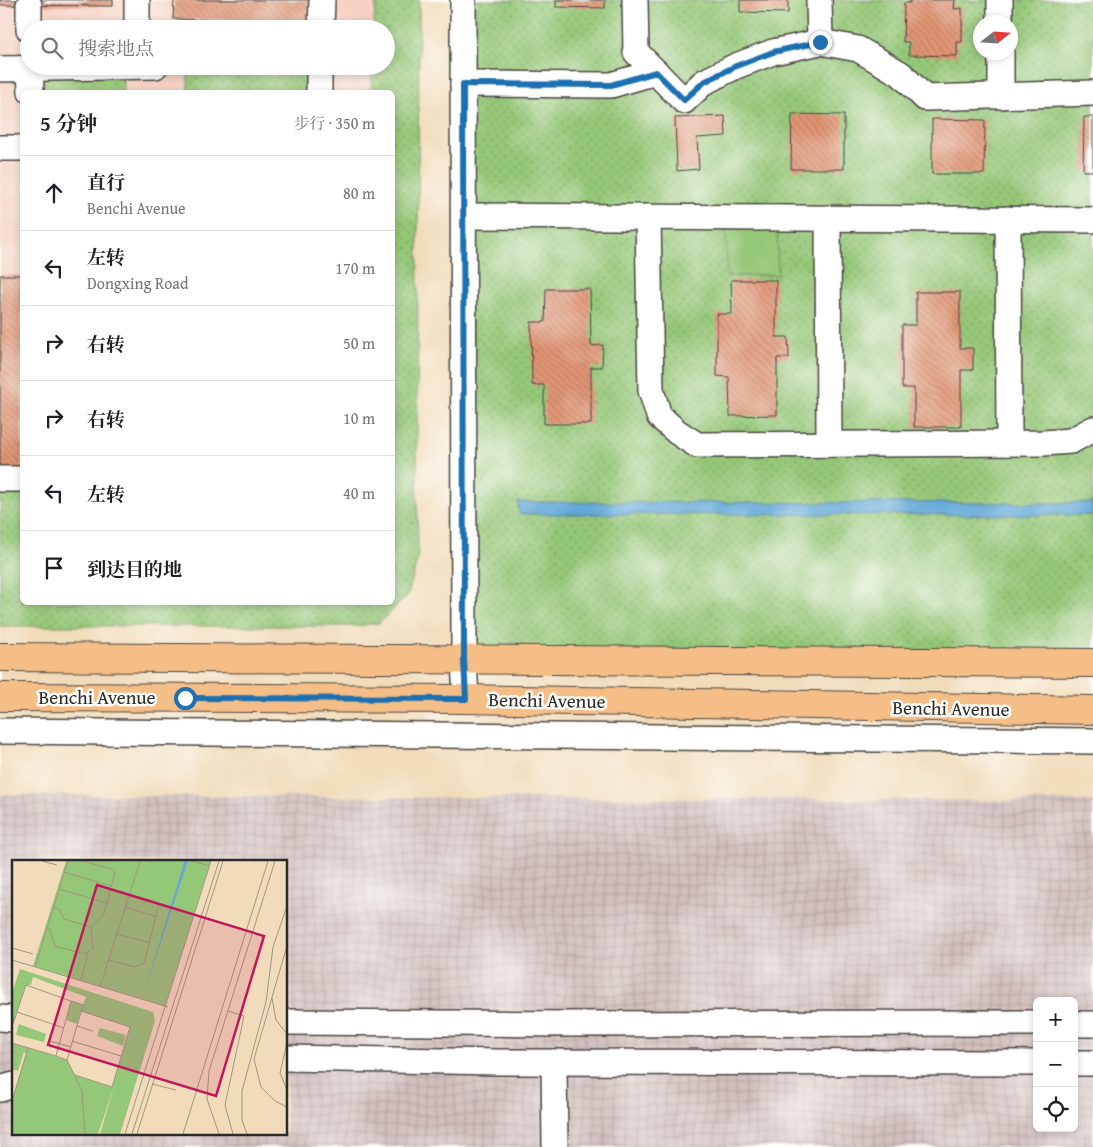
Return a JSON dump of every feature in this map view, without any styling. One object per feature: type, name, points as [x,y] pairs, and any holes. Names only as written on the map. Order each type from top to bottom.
[{"type":"main road","name":"Benchi Avenue","points":[[0,657],[1093,663]]},
{"type":"main road","name":"Benchi Avenue","points":[[0,697],[466,699],[1093,710]]},
{"type":"street","points":[[137,0],[137,20]]},
{"type":"street","points":[[321,20],[322,0]]},
{"type":"street","points":[[463,0],[464,660],[466,699]]},
{"type":"street","points":[[636,0],[636,52],[684,100],[704,82],[736,66],[773,52],[820,42],[858,48],[901,74],[925,98],[1093,93]]},
{"type":"street","points":[[819,0],[820,42]]},
{"type":"street","points":[[1000,0],[1000,15]]},
{"type":"street","points":[[1001,60],[1001,96]]},
{"type":"street","points":[[0,69],[20,74]]},
{"type":"street","points":[[463,84],[611,85],[656,72]]},
{"type":"street","points":[[319,90],[320,75]]},
{"type":"street","points":[[0,148],[20,148]]},
{"type":"street","points":[[464,216],[1093,220]]},
{"type":"street","points":[[648,217],[651,390],[659,416],[677,432],[697,445],[1043,443],[1071,441],[1093,430]]},
{"type":"street","points":[[828,218],[830,444]]},
{"type":"street","points":[[1008,219],[1009,443]]},
{"type":"street","points":[[0,479],[20,479]]},
{"type":"street","points":[[184,733],[185,698]]},
{"type":"street","points":[[0,731],[1093,741]]},
{"type":"street","points":[[288,1022],[572,1024],[1033,1023]]},
{"type":"street","points":[[1078,1024],[1093,1024]]},
{"type":"street","points":[[288,1058],[554,1062],[1033,1063]]},
{"type":"street","points":[[554,1062],[555,1147]]},
{"type":"street","points":[[1078,1063],[1093,1063]]},
{"type":"street","points":[[0,1090],[12,1086]]},
{"type":"shaded area","points":[[0,0],[419,0],[393,90],[20,90],[20,493],[0,493]]},
{"type":"shaded area","points":[[0,795],[1093,801],[1093,1147],[0,1147]]},
{"type":"green space","points":[[376,0],[419,0],[418,558],[408,595],[379,623],[357,626],[0,626],[0,479],[20,479],[20,605],[395,605],[395,90],[371,90],[372,75],[395,75],[395,20],[374,20]]},
{"type":"green space","points":[[463,0],[1093,0],[1093,663],[464,660]]},
{"type":"green space","points":[[30,75],[123,75],[123,90],[31,90]]},
{"type":"green space","points":[[188,75],[319,75],[319,90],[188,90]]},
{"type":"green space","points":[[777,223],[778,275],[727,276],[726,225]]},
{"type":"water","points":[[518,502],[1093,503],[1093,515],[519,514]]},
{"type":"building","points":[[0,0],[113,0],[113,6],[0,5]]},
{"type":"building","points":[[174,0],[309,0],[309,20],[173,19]]},
{"type":"building","points":[[556,0],[605,0],[605,8],[556,7]]},
{"type":"building","points":[[740,0],[788,0],[788,13],[740,12]]},
{"type":"building","points":[[910,0],[955,0],[954,9],[962,8],[962,42],[957,42],[957,56],[909,55],[909,42],[903,42],[904,3],[910,3]]},
{"type":"building","points":[[792,114],[844,115],[844,169],[791,169]]},
{"type":"building","points":[[725,116],[726,136],[697,138],[699,169],[677,171],[675,118]]},
{"type":"building","points":[[1084,117],[1093,117],[1093,171],[1083,171]]},
{"type":"building","points":[[932,119],[985,120],[984,174],[932,174]]},
{"type":"building","points":[[0,275],[20,275],[20,471],[0,472]]},
{"type":"building","points":[[731,280],[776,280],[776,337],[788,337],[789,358],[777,358],[777,415],[730,416],[729,377],[717,376],[717,314],[732,314]]},
{"type":"building","points":[[546,289],[590,289],[591,346],[603,345],[602,367],[591,367],[591,424],[544,424],[544,385],[532,385],[531,322],[545,322]]},
{"type":"building","points":[[916,292],[960,292],[960,348],[973,348],[973,370],[961,370],[961,427],[914,427],[914,388],[902,388],[902,325],[916,325]]},
{"type":"route","points":[[185,698],[466,699],[464,660],[463,84],[611,85],[656,72],[684,100],[704,82],[736,66],[773,52],[820,42]]}]
